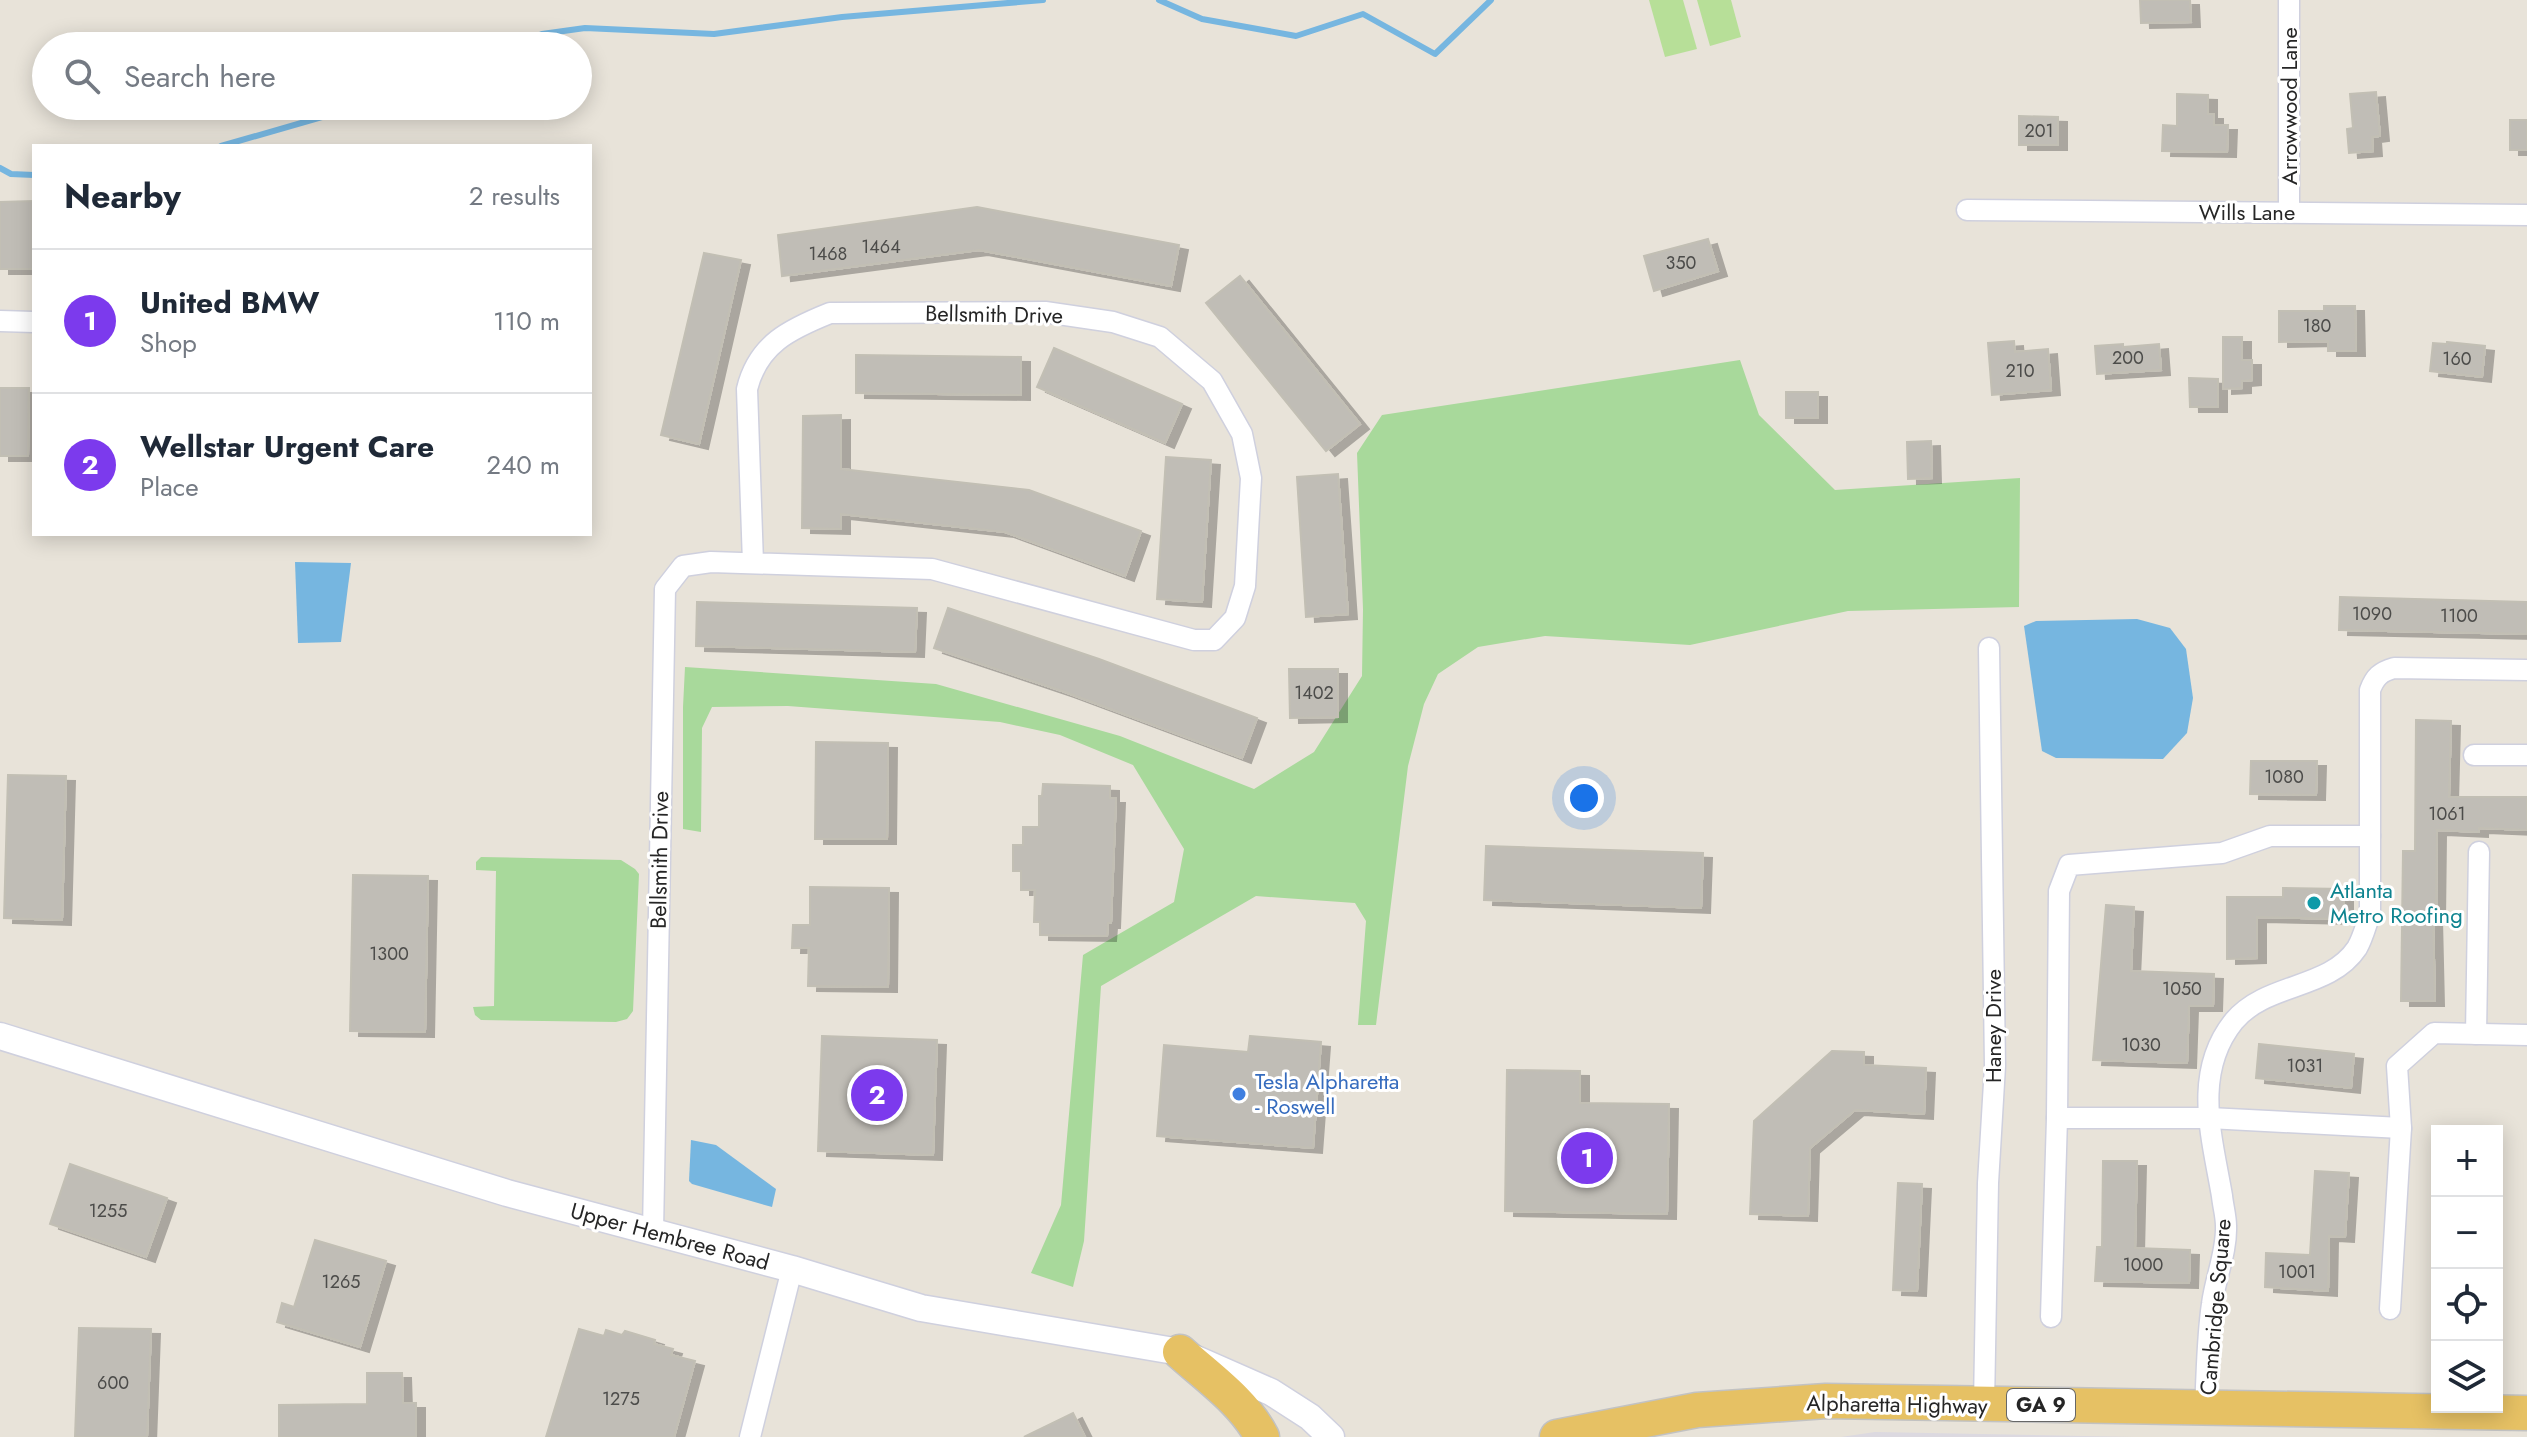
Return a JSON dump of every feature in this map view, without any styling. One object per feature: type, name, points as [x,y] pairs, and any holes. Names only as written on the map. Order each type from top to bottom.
[{"type":"highway","points":[[1180,1352],[1239,1404],[1262,1437]]},
{"type":"highway","name":"Alpharetta Highway","points":[[1557,1437],[1697,1410],[1873,1400],[1984,1405],[2431,1409]]},
{"type":"highway","name":"Alpharetta Highway","points":[[2503,1411],[2527,1413]]},
{"type":"street","name":"Arrowwood Lane","points":[[2289,0],[2289,212]]},
{"type":"street","name":"Wills Lane","points":[[1967,210],[2527,215]]},
{"type":"street","name":"Bellsmith Drive","points":[[653,1232],[665,589],[683,566],[711,562],[932,569],[1194,640],[1214,640],[1235,618],[1245,586],[1251,478],[1242,434],[1212,381],[1160,337],[1113,322],[1045,312],[830,313],[801,324],[773,342],[752,370],[747,389],[753,563]]},
{"type":"street","points":[[0,321],[32,322]]},
{"type":"street","name":"Haney Drive","points":[[1984,1405],[1988,1183],[1995,1066],[1989,648]]},
{"type":"street","name":"Cambridge Square","points":[[2205,1407],[2212,1304],[2227,1227],[2209,1118],[2207,1088],[2211,1063],[2221,1040],[2236,1020],[2269,994],[2333,971],[2348,960],[2359,945],[2370,914],[2370,690],[2375,678],[2394,668],[2527,670]]},
{"type":"street","points":[[2474,755],[2527,755]]},
{"type":"street","points":[[2051,1317],[2059,891],[2069,865],[2222,853],[2270,836],[2370,836]]},
{"type":"street","points":[[2476,1034],[2479,852]]},
{"type":"street","points":[[2390,1309],[2401,1128],[2397,1066],[2434,1033],[2527,1035]]},
{"type":"street","name":"Upper Hembree Road","points":[[0,1036],[507,1193],[792,1269],[921,1308],[1180,1352],[1271,1392],[1310,1417],[1331,1437]]},
{"type":"street","points":[[2057,1118],[2209,1118],[2401,1128]]},
{"type":"street","points":[[750,1437],[792,1269]]},
{"type":"shaded area","points":[[1875,1432],[2134,1437],[1841,1437]]},
{"type":"green space","points":[[1649,0],[1683,0],[1697,49],[1665,57]]},
{"type":"green space","points":[[1697,0],[1731,0],[1741,37],[1710,46]]},
{"type":"green space","points":[[1740,360],[1759,415],[1835,490],[2020,478],[2019,607],[1848,611],[1690,645],[1545,636],[1478,647],[1438,674],[1424,704],[1408,766],[1376,1025],[1358,1025],[1366,921],[1355,903],[1256,896],[1101,986],[1084,1241],[1073,1287],[1031,1273],[1061,1205],[1083,955],[1174,902],[1184,849],[1133,765],[1060,735],[1000,722],[788,706],[712,707],[702,728],[701,832],[683,829],[685,667],[936,684],[1120,736],[1254,789],[1314,752],[1362,676],[1363,609],[1357,453],[1382,415]]},
{"type":"green space","points":[[481,857],[621,860],[635,869],[639,874],[633,1011],[627,1019],[616,1022],[481,1020],[475,1015],[473,1007],[494,1006],[496,871],[476,870],[476,862]]},
{"type":"water","points":[[295,562],[351,563],[341,642],[298,643]]},
{"type":"water","points":[[2137,619],[2170,628],[2186,649],[2193,698],[2187,733],[2163,759],[2056,758],[2042,751],[2024,626],[2036,621]]},
{"type":"water","points":[[691,1140],[716,1145],[776,1189],[772,1207],[692,1184],[689,1181]]},
{"type":"building","points":[[2140,0],[2190,0],[2191,22],[2141,23]]},
{"type":"building","points":[[2376,92],[2380,136],[2372,137],[2373,151],[2349,153],[2347,129],[2353,128],[2350,94]]},
{"type":"building","points":[[2177,94],[2208,95],[2208,114],[2214,114],[2214,125],[2228,125],[2227,152],[2162,151],[2163,125],[2177,126]]},
{"type":"building","points":[[2019,116],[2058,117],[2058,145],[2019,145]]},
{"type":"building","points":[[2510,120],[2527,120],[2527,150],[2510,150]]},
{"type":"building","points":[[32,201],[32,269],[0,269],[0,202]]},
{"type":"building","points":[[977,207],[1179,245],[1171,286],[979,250],[782,276],[778,235]]},
{"type":"building","points":[[1708,239],[1718,271],[1654,291],[1644,256]]},
{"type":"building","points":[[704,253],[741,260],[699,444],[661,435]]},
{"type":"building","points":[[1240,276],[1360,424],[1326,451],[1206,303]]},
{"type":"building","points":[[2324,306],[2355,306],[2356,351],[2328,351],[2328,341],[2279,342],[2279,311],[2324,311]]},
{"type":"building","points":[[2223,337],[2242,337],[2242,360],[2252,360],[2252,380],[2242,381],[2242,388],[2223,389]]},
{"type":"building","points":[[2014,341],[2015,352],[2048,349],[2051,390],[1992,395],[1988,343]]},
{"type":"building","points":[[2433,343],[2485,346],[2482,377],[2430,371]]},
{"type":"building","points":[[2123,344],[2123,347],[2159,344],[2161,370],[2097,374],[2095,346]]},
{"type":"building","points":[[1054,348],[1182,404],[1165,443],[1037,387]]},
{"type":"building","points":[[856,355],[1021,357],[1021,395],[856,393]]},
{"type":"building","points":[[2189,378],[2218,379],[2218,407],[2190,407]]},
{"type":"building","points":[[0,388],[29,388],[28,456],[0,456]]},
{"type":"building","points":[[1786,392],[1818,392],[1818,418],[1786,418]]},
{"type":"building","points":[[841,415],[841,469],[1029,490],[1141,531],[1125,576],[1005,532],[841,514],[841,529],[802,528],[803,416]]},
{"type":"building","points":[[1931,441],[1932,478],[1908,479],[1907,442]]},
{"type":"building","points":[[1166,457],[1211,460],[1202,602],[1157,599]]},
{"type":"building","points":[[1338,474],[1348,614],[1306,617],[1297,477]]},
{"type":"building","points":[[2340,597],[2527,602],[2527,634],[2339,630]]},
{"type":"building","points":[[697,602],[917,608],[915,652],[696,646]]},
{"type":"building","points":[[948,608],[1099,659],[1257,718],[1242,758],[1065,692],[934,648]]},
{"type":"building","points":[[1289,669],[1338,669],[1338,717],[1290,718]]},
{"type":"building","points":[[2416,720],[2451,721],[2449,797],[2527,797],[2527,830],[2437,830],[2436,915],[2433,915],[2435,1001],[2401,1001],[2403,851],[2415,851]]},
{"type":"building","points":[[816,742],[888,743],[887,839],[815,839]]},
{"type":"building","points":[[2251,761],[2317,761],[2316,795],[2250,794]]},
{"type":"building","points":[[8,775],[66,776],[62,920],[4,918]]},
{"type":"building","points":[[1043,784],[1110,786],[1110,798],[1116,798],[1111,923],[1108,923],[1107,936],[1040,935],[1040,922],[1034,922],[1035,890],[1021,890],[1021,871],[1013,871],[1013,845],[1023,845],[1023,827],[1039,827],[1039,796],[1042,796]]},
{"type":"building","points":[[1486,846],[1703,853],[1701,908],[1484,900]]},
{"type":"building","points":[[353,875],[428,876],[425,1032],[350,1031]]},
{"type":"building","points":[[810,887],[889,888],[888,987],[808,986],[809,948],[792,948],[793,925],[810,925]]},
{"type":"building","points":[[2283,888],[2344,889],[2344,919],[2257,917],[2257,958],[2227,959],[2227,897],[2283,897]]},
{"type":"building","points":[[2106,905],[2134,907],[2131,971],[2214,974],[2213,1006],[2189,1006],[2187,1063],[2093,1060]]},
{"type":"building","points":[[822,1036],[937,1040],[933,1155],[818,1151]]},
{"type":"building","name":"Tesla Alpharetta - Roswell","points":[[1250,1036],[1321,1042],[1313,1148],[1157,1136],[1164,1045],[1248,1052]]},
{"type":"building","points":[[2259,1044],[2354,1054],[2351,1088],[2256,1078]]},
{"type":"building","points":[[1832,1051],[1864,1052],[1864,1065],[1926,1068],[1924,1114],[1855,1110],[1810,1148],[1808,1216],[1750,1214],[1754,1121]]},
{"type":"building","points":[[1507,1070],[1580,1071],[1580,1103],[1669,1104],[1667,1214],[1505,1211]]},
{"type":"building","points":[[2103,1161],[2137,1161],[2135,1248],[2190,1250],[2189,1283],[2095,1281],[2097,1247],[2102,1247]]},
{"type":"building","points":[[70,1164],[167,1198],[146,1257],[50,1224]]},
{"type":"building","points":[[2315,1171],[2349,1173],[2345,1237],[2329,1236],[2328,1291],[2265,1287],[2266,1253],[2310,1255]]},
{"type":"building","points":[[1898,1183],[1922,1184],[1917,1291],[1893,1290]]},
{"type":"building","points":[[315,1240],[386,1261],[360,1347],[277,1322],[282,1303],[294,1307]]},
{"type":"building","points":[[79,1328],[151,1329],[147,1437],[75,1437]]},
{"type":"building","points":[[579,1329],[604,1336],[606,1330],[622,1335],[625,1331],[673,1349],[671,1355],[695,1361],[674,1437],[546,1437]]},
{"type":"building","points":[[367,1373],[402,1373],[403,1403],[416,1403],[416,1437],[279,1437],[279,1405],[367,1404]]},
{"type":"building","points":[[1073,1413],[1085,1437],[1024,1437]]},
{"type":"waterway","points":[[556,32],[585,28],[714,34],[842,17],[1043,0]]},
{"type":"waterway","points":[[1159,0],[1202,19],[1296,36],[1363,14],[1435,54],[1491,0]]},
{"type":"waterway","points":[[228,144],[311,120]]},
{"type":"waterway","points":[[0,168],[11,174],[32,175]]},
{"type":"place","name":"Atlanta Metro Roofing","points":[[2314,903]]},
{"type":"place","name":"Tesla Alpharetta - Roswell","points":[[1239,1094]]},
{"type":"place","name":"Wellstar Urgent Care","points":[[877,1095]]},
{"type":"place","name":"United BMW","points":[[1587,1158]]}]
